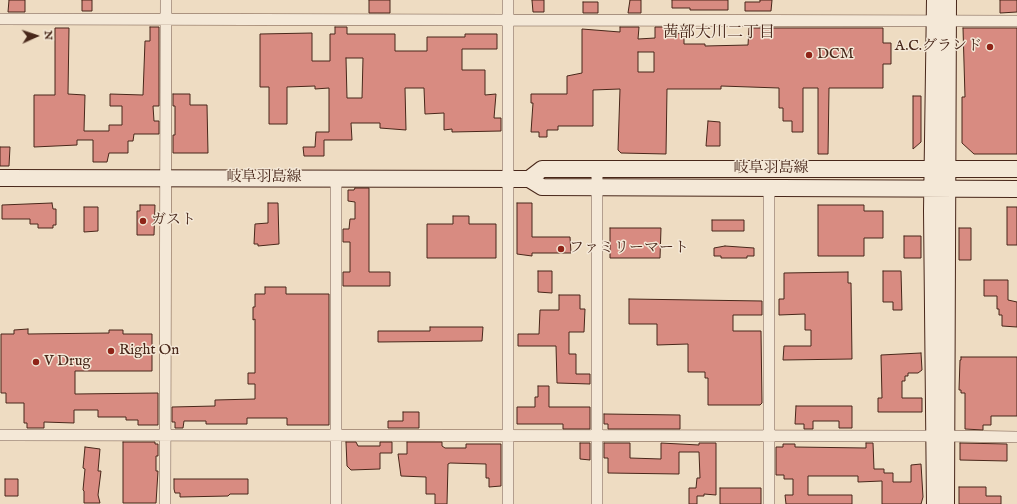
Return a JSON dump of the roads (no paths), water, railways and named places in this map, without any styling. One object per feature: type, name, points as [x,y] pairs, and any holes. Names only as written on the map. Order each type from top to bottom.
[{"type":"main road","points":[[935,0],[941,20],[940,436],[935,504]]},
{"type":"main road","points":[[941,20],[948,0]]},
{"type":"main road","name":"岐阜羽島線","points":[[529,180],[542,170],[1017,169]]},
{"type":"main road","name":"岐阜羽島線","points":[[0,178],[166,177],[529,180],[542,187],[1017,188]]},
{"type":"main road","points":[[940,436],[946,504]]},
{"type":"street","points":[[165,504],[166,0]]},
{"type":"street","points":[[508,0],[508,504]]},
{"type":"street","points":[[0,20],[1017,20]]},
{"type":"street","points":[[597,169],[597,504]]},
{"type":"street","points":[[336,178],[336,504]]},
{"type":"street","points":[[769,188],[769,504]]},
{"type":"street","points":[[0,435],[1017,437]]},
{"type":"place","name":"A.C.グランド","points":[[990,47]]},
{"type":"place","name":"DCM","points":[[809,55]]},
{"type":"place","name":"ガスト","points":[[143,221]]},
{"type":"place","name":"ファミリーマート","points":[[561,249]]},
{"type":"place","name":"Right On","points":[[111,351]]},
{"type":"place","name":"V Drug","points":[[36,362]]},
{"type":"district","name":"茜部大川二丁目","points":[[719,34]]}]
